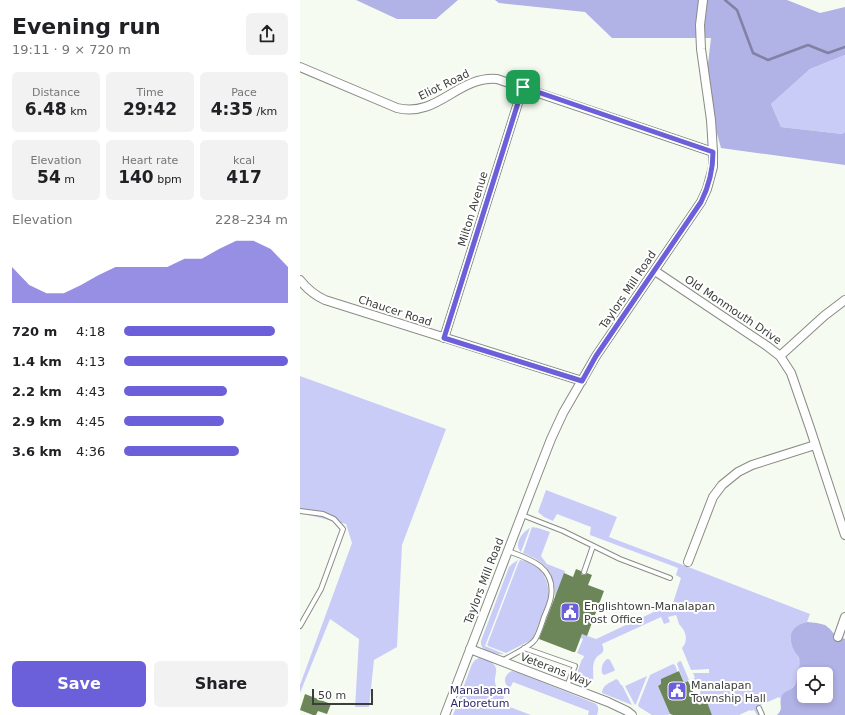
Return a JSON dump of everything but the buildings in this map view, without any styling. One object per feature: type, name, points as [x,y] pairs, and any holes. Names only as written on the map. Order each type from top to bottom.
[{"type":"street","name":"Taylors Mill Road","points":[[445,715],[551,439],[563,413],[596,356],[655,271],[704,196],[713,167],[713,152],[711,120],[701,49],[700,25],[703,0]]},
{"type":"street","name":"Eliot Road","points":[[300,67],[397,108],[409,110],[430,106],[471,82],[484,79],[497,79],[713,152]]},
{"type":"street","name":"Milton Avenue","points":[[444,338],[523,87]]},
{"type":"street","name":"Old Monmouth Drive","points":[[655,271],[780,356],[790,373],[816,445],[845,535]]},
{"type":"street","name":"Chaucer Road","points":[[300,280],[312,293],[325,300],[582,381]]},
{"type":"street","points":[[780,356],[824,316],[845,300]]},
{"type":"street","points":[[688,562],[713,497],[722,485],[738,472],[752,465],[816,445]]},
{"type":"street","points":[[838,637],[845,618]]},
{"type":"street","name":"Veterans Way","points":[[470,649],[567,686],[623,709],[632,715]]},
{"type":"lane","points":[[300,511],[323,514],[334,519],[343,529],[321,589],[300,626]]},
{"type":"lane","points":[[522,515],[563,531],[625,561],[670,578]]},
{"type":"lane","points":[[584,572],[594,546]]},
{"type":"lane","points":[[501,661],[534,642],[551,600],[552,591],[547,573],[538,563],[508,551]]},
{"type":"lane","points":[[524,648],[574,666],[567,686]]},
{"type":"lane","points":[[759,708],[762,715]]},
{"type":"green space","points":[[845,55],[845,132],[842,134],[781,127],[771,104],[810,69]]},
{"type":"green space","points":[[300,376],[446,429],[402,545],[397,647],[374,660],[369,707],[355,707],[359,639],[330,619],[300,693],[300,685],[352,543],[346,524],[300,513]]},
{"type":"green space","points":[[546,490],[617,517],[609,537],[810,614],[807,622],[801,624],[794,630],[791,638],[792,645],[799,659],[799,667],[797,667],[797,680],[792,688],[780,699],[779,697],[756,707],[760,715],[757,715],[754,710],[750,710],[739,715],[712,715],[707,703],[699,705],[695,697],[700,694],[701,688],[696,682],[693,682],[692,679],[695,678],[693,673],[709,673],[709,669],[691,670],[682,648],[686,641],[685,634],[676,615],[668,617],[670,622],[664,624],[661,617],[602,644],[603,650],[595,659],[593,664],[593,681],[585,685],[575,679],[584,656],[577,653],[583,639],[581,638],[582,634],[596,639],[673,603],[681,578],[676,575],[678,568],[590,535],[591,527],[557,514],[553,521],[544,517],[538,512]]},
{"type":"green space","points":[[532,527],[550,532],[541,556],[547,564],[565,571],[555,598],[555,589],[548,569],[538,560],[523,553]]},
{"type":"green space","points":[[530,528],[521,552],[518,542],[524,532]]},
{"type":"green space","points":[[518,560],[485,646],[504,654],[493,653],[483,648],[481,641],[509,567]]},
{"type":"green space","points":[[520,560],[527,561],[538,567],[545,577],[549,590],[549,596],[533,639],[506,653],[487,645]]},
{"type":"green space","name":"Manalapan Arboretum","points":[[479,658],[485,659],[494,664],[496,670],[495,684],[504,697],[502,704],[531,715],[453,715],[472,664]]},
{"type":"green space","points":[[607,659],[610,660],[615,670],[604,675],[602,673],[602,667]]},
{"type":"green space","points":[[681,661],[689,680],[684,683],[677,664]]},
{"type":"green space","points":[[673,664],[675,665],[677,672],[658,686],[670,714],[652,715],[638,705],[650,675]]},
{"type":"green space","points":[[512,671],[594,703],[598,708],[597,715],[588,715],[589,711],[513,682],[510,688],[507,686],[505,679],[507,674]]},
{"type":"green space","points":[[647,676],[636,704],[635,705],[625,686]]},
{"type":"green space","points":[[616,679],[622,685],[632,705],[602,693],[605,686]]},
{"type":"shaded area","points":[[356,0],[458,0],[436,19],[397,19]]},
{"type":"shaded area","points":[[495,0],[787,0],[820,13],[845,7],[845,55],[810,69],[771,104],[781,127],[842,134],[845,132],[845,165],[721,148],[705,90],[711,38],[612,38],[585,12],[499,3]]},
{"type":"shaded area","points":[[807,622],[825,625],[835,635],[845,639],[845,715],[777,715],[781,709],[782,696],[785,692],[793,688],[797,680],[797,703],[833,703],[833,667],[799,667],[799,657],[794,651],[791,640],[792,632],[797,626]]},
{"type":"waterway","points":[[725,0],[737,10],[753,53],[768,60],[808,45],[828,53],[845,47]]},
{"type":"place","name":"Englishtown-Manalapan Post Office","points":[[570,612]]},
{"type":"place","name":"Manalapan Township Hall","points":[[677,691]]},
{"type":"route","points":[[523,87],[713,152],[713,167],[707,189],[701,202],[596,356],[582,381],[444,338],[523,87]]}]
